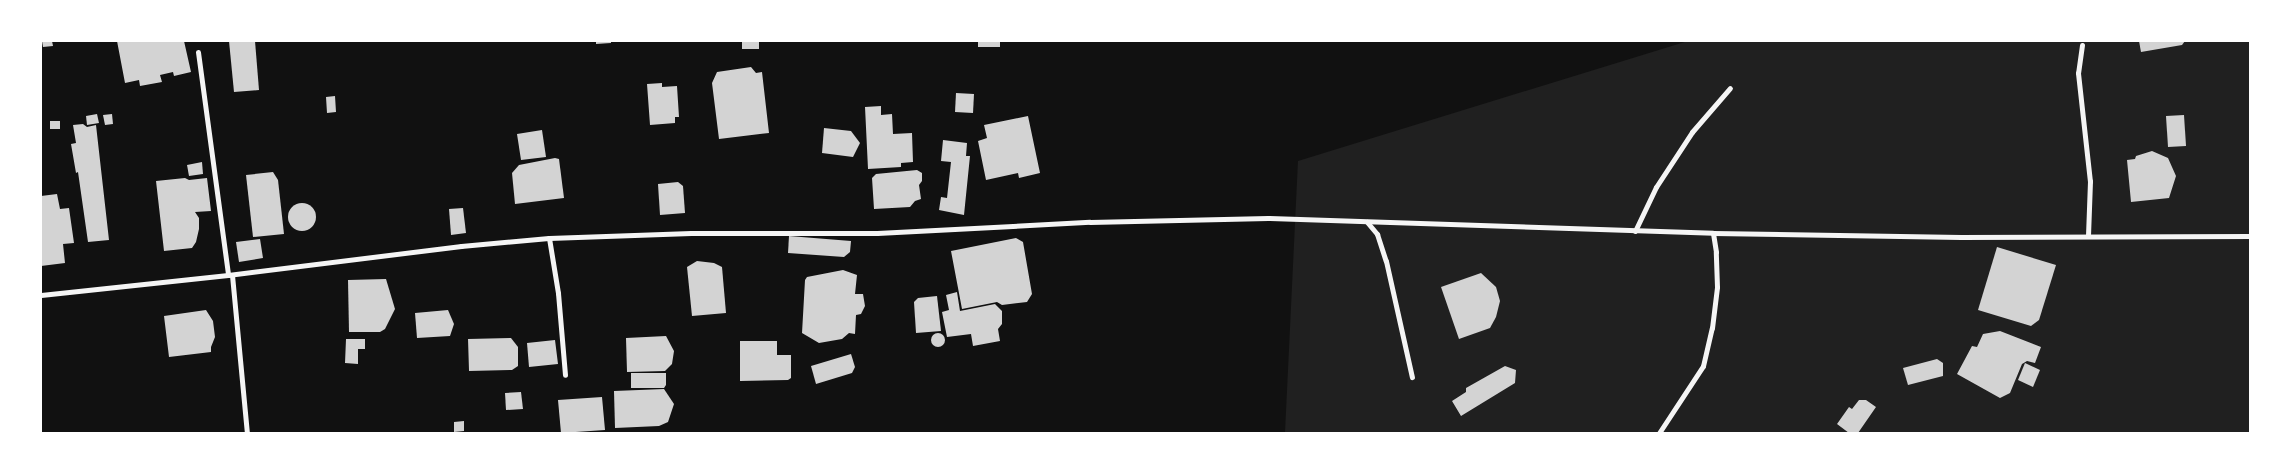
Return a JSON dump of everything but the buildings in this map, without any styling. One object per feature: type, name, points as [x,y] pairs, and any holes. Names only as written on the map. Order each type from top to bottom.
[{"type":"street","points":[[2082,45],[2078,73],[2090,181],[2088,236]]},
{"type":"street","points":[[198,52],[230,275],[247,433]]},
{"type":"street","points":[[1635,231],[1656,187],[1692,132],[1730,88]]},
{"type":"street","points":[[41,295],[230,275],[461,246],[549,238],[691,233],[877,233],[1181,219],[1268,218],[1635,231],[1961,237],[2250,236]]},
{"type":"street","points":[[1367,222],[1376,234],[1386,260],[1412,377]]},
{"type":"street","points":[[1659,433],[1703,366],[1712,328],[1717,287],[1716,252],[1713,233]]},
{"type":"street","points":[[549,238],[558,293],[565,375]]},
{"type":"shaded area","points":[[1688,41],[2250,41],[2250,433],[1285,433],[1298,161]]}]
